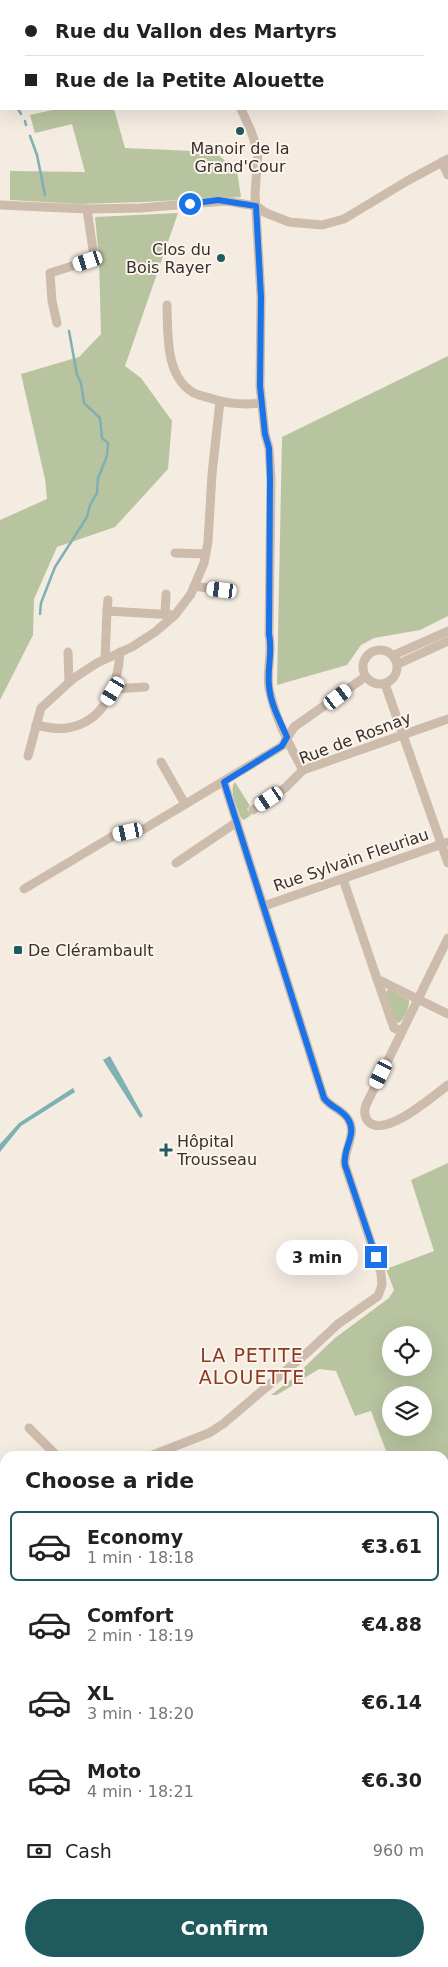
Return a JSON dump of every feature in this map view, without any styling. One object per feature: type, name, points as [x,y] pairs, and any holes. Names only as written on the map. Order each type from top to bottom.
[{"type":"street","points":[[240,110],[251,131],[258,152],[256,206],[260,278],[260,386],[265,434],[269,448],[270,479],[269,634],[271,643],[269,687],[272,700],[287,737],[303,770]]},
{"type":"street","points":[[0,205],[88,209],[173,206],[218,200],[256,206],[266,213],[289,222],[314,225],[330,223],[344,218],[445,160],[448,175]]},
{"type":"street","points":[[57,323],[52,301],[50,273],[92,260],[94,257],[88,209]]},
{"type":"street","points":[[167,305],[172,365],[186,387],[195,394],[220,401],[237,404],[262,402]]},
{"type":"street","points":[[28,756],[41,708],[69,682],[105,659],[156,632],[174,615],[191,594],[206,554],[220,401]]},
{"type":"street","points":[[176,553],[206,554]]},
{"type":"street","points":[[194,586],[222,590]]},
{"type":"street","points":[[165,614],[166,594]]},
{"type":"street","points":[[105,659],[108,600]]},
{"type":"street","points":[[107,611],[174,615]]},
{"type":"street","points":[[396,660],[448,631]]},
{"type":"street","points":[[396,660],[448,641]]},
{"type":"street","points":[[381,649],[396,660],[397,671],[394,677],[385,684],[376,684],[365,676],[362,668],[367,655],[374,650],[381,649]]},
{"type":"street","points":[[68,652],[69,682]]},
{"type":"street","points":[[36,725],[58,729],[75,726],[97,713],[114,689],[120,652]]},
{"type":"street","points":[[24,889],[113,836],[144,829],[282,746],[294,728],[365,676]]},
{"type":"street","points":[[385,684],[445,844],[448,863]]},
{"type":"street","points":[[114,689],[145,687]]},
{"type":"street","name":"Rue de Rosnay","points":[[252,810],[285,788],[303,770],[448,719]]},
{"type":"street","points":[[161,762],[185,804]]},
{"type":"street","points":[[163,1451],[209,1433],[222,1424],[309,1351],[327,1333],[373,1300],[382,1290],[381,1273],[345,1165],[344,1155],[352,1133],[349,1120],[324,1098],[224,782]]},
{"type":"street","points":[[176,863],[237,822]]},
{"type":"street","name":"Rue Sylvain Fleuriau","points":[[264,906],[445,844]]},
{"type":"street","points":[[343,879],[394,1028],[402,1031]]},
{"type":"street","points":[[366,1116],[402,1031],[448,938]]},
{"type":"street","points":[[377,980],[448,1014]]},
{"type":"street","points":[[366,1116],[378,1126],[393,1123],[448,1085]]},
{"type":"street","points":[[349,1120],[366,1116]]},
{"type":"street","points":[[29,1428],[53,1451]]},
{"type":"green space","points":[[52,110],[114,110],[125,148],[215,152],[237,171],[241,197],[80,204],[10,200],[10,171],[85,172],[72,124],[35,133],[30,115]]},
{"type":"green space","points":[[178,213],[125,366],[141,378],[172,421],[168,469],[115,527],[57,547],[34,599],[33,635],[0,700],[0,520],[47,499],[45,479],[21,374],[79,357],[101,334],[99,259],[95,217]]},
{"type":"green space","points":[[448,356],[448,616],[420,630],[374,638],[361,645],[347,665],[277,685],[282,437]]},
{"type":"green space","points":[[235,782],[250,806],[247,809],[251,815],[244,820],[241,818],[233,794]]},
{"type":"green space","points":[[387,990],[409,1000],[406,1013],[399,1023],[395,1021],[386,993]]},
{"type":"green space","points":[[448,1163],[448,1451],[386,1451],[371,1411],[355,1416],[336,1371],[319,1369],[277,1395],[271,1395],[292,1379],[335,1338],[389,1298],[394,1290],[386,1269],[434,1251],[411,1180]]},
{"type":"water","points":[[110,1056],[143,1116],[140,1118],[103,1060]]},
{"type":"water","points":[[73,1088],[75,1092],[21,1126],[0,1152],[0,1144],[19,1123]]},
{"type":"waterway","points":[[19,110],[21,114]]},
{"type":"waterway","points":[[25,121],[26,125]]},
{"type":"waterway","points":[[30,136],[37,155],[45,195]]},
{"type":"waterway","points":[[40,614],[41,603],[55,567],[87,517],[90,505],[97,493],[98,478],[107,456],[108,443],[102,438],[100,418],[84,403],[69,331]]},
{"type":"place","name":"Manoir de la Grand'Cour","points":[[240,131]]},
{"type":"place","name":"Clos du Bois Rayer","points":[[221,258]]},
{"type":"place","name":"De Clérambault","points":[[18,950]]},
{"type":"place","name":"Hôpital Trousseau","points":[[166,1150]]},
{"type":"district","name":"LA PETITE ALOUETTE","points":[[252,1366]]},
{"type":"route","points":[[190,204],[226,200],[256,206],[261,297],[260,386],[265,434],[269,448],[270,479],[269,634],[271,643],[269,687],[272,700],[287,737],[282,746],[224,782],[324,1098],[345,1115],[351,1126],[352,1133],[344,1160],[376,1257]]}]
